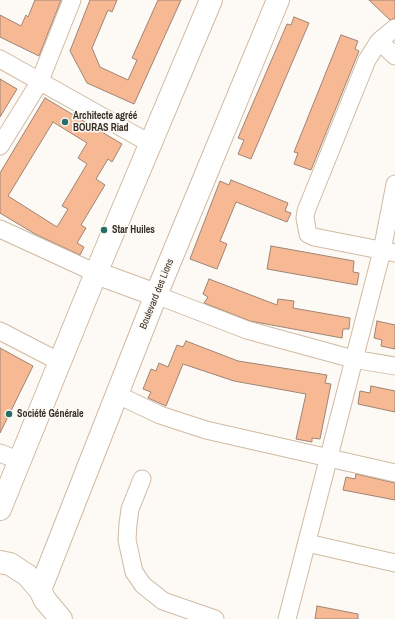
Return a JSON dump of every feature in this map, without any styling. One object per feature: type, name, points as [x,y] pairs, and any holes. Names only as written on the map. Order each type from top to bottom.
[{"type":"main road","points":[[0,509],[96,273],[211,0]]},
{"type":"main road","name":"Boulevard des Lions","points":[[45,603],[118,395],[156,296],[278,0]]},
{"type":"main road","points":[[96,273],[156,296]]},
{"type":"main road","points":[[0,562],[10,564],[27,575],[45,603],[61,619]]},
{"type":"street","points":[[0,146],[39,83],[72,0]]},
{"type":"street","points":[[388,252],[314,237],[308,234],[305,218],[306,210],[367,60],[379,41],[395,28]]},
{"type":"street","points":[[379,41],[395,56]]},
{"type":"street","points":[[0,59],[39,83],[151,144]]},
{"type":"street","points":[[287,619],[327,458],[354,359],[388,252],[395,184]]},
{"type":"street","points":[[0,229],[96,273]]},
{"type":"street","points":[[156,296],[247,330],[354,359],[395,366]]},
{"type":"street","points":[[0,331],[60,362]]},
{"type":"street","points":[[118,395],[160,414],[206,430],[395,473]]},
{"type":"street","points":[[0,452],[20,461]]},
{"type":"street","points":[[142,479],[133,498],[128,524],[127,540],[134,572],[143,585],[163,601],[215,619]]},
{"type":"street","points":[[307,542],[395,563]]},
{"type":"building","points":[[35,0],[61,0],[39,56],[0,37],[0,15],[21,26],[26,15],[28,17]]},
{"type":"building","points":[[90,0],[117,0],[112,12],[108,10],[92,48],[100,67],[128,80],[137,60],[132,58],[158,0],[181,0],[134,104],[87,83],[70,51]]},
{"type":"building","points":[[369,0],[395,0],[395,18],[390,20]]},
{"type":"building","points":[[294,17],[309,23],[251,159],[238,154],[244,140],[238,138],[287,24],[291,25]]},
{"type":"building","points":[[341,35],[358,41],[355,49],[359,51],[311,170],[294,164],[298,153],[294,152]]},
{"type":"building","points":[[0,79],[17,89],[0,117]]},
{"type":"building","points":[[45,98],[122,144],[112,162],[108,159],[96,179],[105,185],[81,225],[86,228],[77,243],[84,247],[80,255],[35,234],[0,213],[0,173]],"holes":[[[53,122],[87,143],[78,158],[87,164],[62,206],[68,209],[57,227],[8,196]]]},
{"type":"building","points":[[231,180],[288,203],[285,211],[291,213],[287,222],[236,202],[220,241],[227,244],[217,269],[190,259],[220,181],[229,185]]},
{"type":"building","points":[[271,246],[354,261],[353,272],[359,273],[357,285],[267,269]]},
{"type":"building","points":[[209,279],[277,305],[278,299],[294,301],[293,308],[350,318],[349,329],[343,329],[342,338],[250,321],[204,303],[208,297],[203,294]]},
{"type":"building","points":[[377,321],[395,325],[395,349],[381,346],[382,340],[374,338]]},
{"type":"building","points":[[186,341],[238,361],[327,375],[325,383],[331,384],[320,439],[312,438],[312,442],[296,439],[306,394],[234,381],[183,364],[166,406],[148,398],[151,392],[143,389],[151,369],[156,371],[159,363],[168,367],[177,345],[183,347]]},
{"type":"building","points":[[0,348],[33,366],[0,433]]},
{"type":"building","points":[[371,386],[395,391],[395,412],[358,404],[360,391],[370,393]]},
{"type":"building","points":[[356,474],[395,483],[395,500],[343,490],[346,477],[355,479]]},
{"type":"building","points":[[317,606],[358,614],[358,619],[315,619]]},
{"type":"place","name":"Architecte agréé BOURAS Riad","points":[[65,122]]},
{"type":"place","name":"Star Huiles","points":[[104,230]]},
{"type":"place","name":"Société Générale","points":[[9,414]]}]
